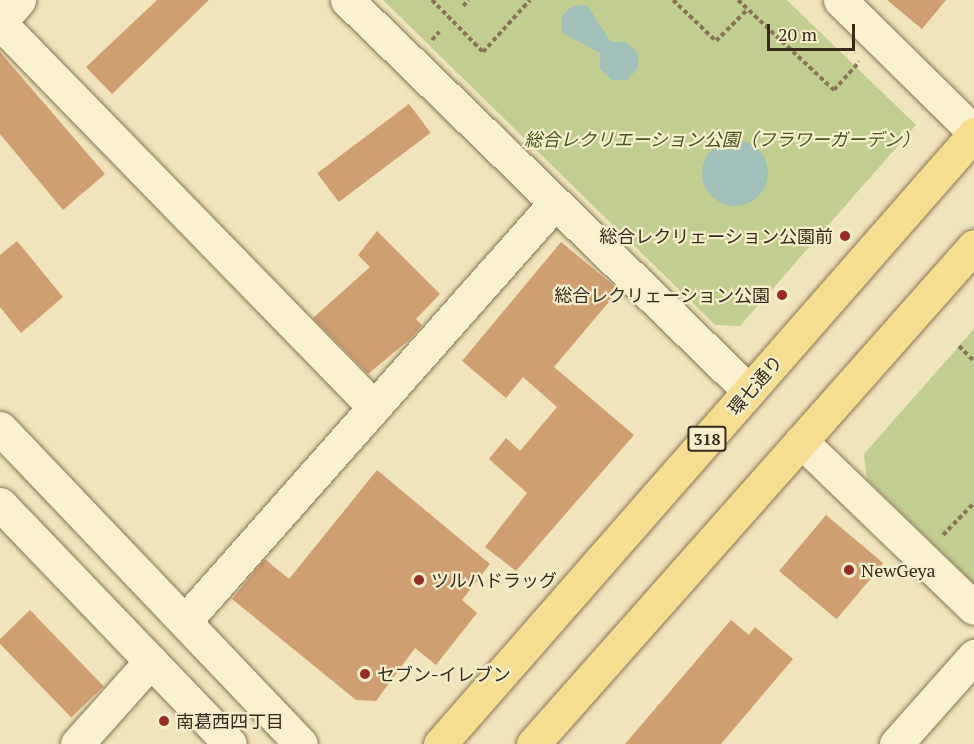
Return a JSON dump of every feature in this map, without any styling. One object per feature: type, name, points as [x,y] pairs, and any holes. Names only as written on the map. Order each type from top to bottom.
[{"type":"main road","name":"環七通り","points":[[440,744],[974,133]]},
{"type":"main road","points":[[533,744],[974,246]]},
{"type":"street","points":[[20,0],[0,22],[372,406]]},
{"type":"street","points":[[347,0],[554,204],[749,391]]},
{"type":"street","points":[[840,0],[974,133]]},
{"type":"street","points":[[185,621],[372,406],[554,204]]},
{"type":"street","points":[[0,428],[301,744]]},
{"type":"street","points":[[801,441],[974,608]]},
{"type":"street","points":[[0,504],[230,744]]},
{"type":"street","points":[[896,744],[974,656]]},
{"type":"street","points":[[77,744],[151,661]]},
{"type":"path","points":[[432,0],[483,52],[530,0]]},
{"type":"path","points":[[463,6],[469,0]]},
{"type":"path","points":[[673,0],[716,42],[748,9]]},
{"type":"path","points":[[738,0],[834,90],[864,57]]},
{"type":"path","points":[[959,346],[974,361]]},
{"type":"path","points":[[934,544],[974,503]]},
{"type":"green space","name":"総合レクリエーション公園（フラワーガーデン）","points":[[383,0],[787,0],[916,125],[740,326],[715,325]]},
{"type":"green space","points":[[974,329],[974,584],[867,479],[864,454]]},
{"type":"water","points":[[587,5],[611,42],[626,42],[638,53],[638,68],[627,80],[612,80],[600,69],[600,53],[562,33],[561,17],[572,6]]},
{"type":"water","points":[[741,140],[759,149],[766,160],[768,173],[766,186],[759,197],[748,204],[729,206],[711,197],[704,186],[702,167],[711,149],[722,142]]},
{"type":"building","points":[[157,0],[209,0],[112,94],[86,67]]},
{"type":"building","points":[[887,0],[946,0],[922,29]]},
{"type":"building","points":[[0,52],[105,174],[63,210],[0,134]]},
{"type":"building","points":[[409,104],[431,133],[339,202],[317,173]]},
{"type":"building","points":[[377,231],[440,294],[416,319],[422,325],[410,339],[368,374],[313,318],[370,267],[358,255]]},
{"type":"building","points":[[17,241],[63,297],[21,333],[0,307],[0,255]]},
{"type":"building","points":[[561,242],[619,290],[554,367],[634,435],[516,571],[485,547],[527,493],[489,459],[506,438],[520,451],[557,407],[523,377],[506,398],[462,361]]},
{"type":"building","points":[[377,470],[490,564],[462,600],[477,613],[436,665],[415,648],[376,701],[356,700],[232,599],[265,559],[289,579]]},
{"type":"building","name":"NewGeya","points":[[826,515],[883,563],[837,619],[779,571]]},
{"type":"building","points":[[30,610],[104,686],[71,718],[0,644],[0,639]]},
{"type":"building","points":[[731,620],[749,635],[755,627],[793,659],[721,744],[625,744]]},
{"type":"place","name":"総合レクリェーション公園前","points":[[845,236]]},
{"type":"place","name":"総合レクリェーション公園","points":[[782,295]]},
{"type":"place","name":"NewGeya","points":[[849,570]]},
{"type":"place","name":"ツルハドラッグ","points":[[419,580]]},
{"type":"place","name":"セブン-イレブン","points":[[365,674]]},
{"type":"place","name":"南葛西四丁目","points":[[164,721]]}]
